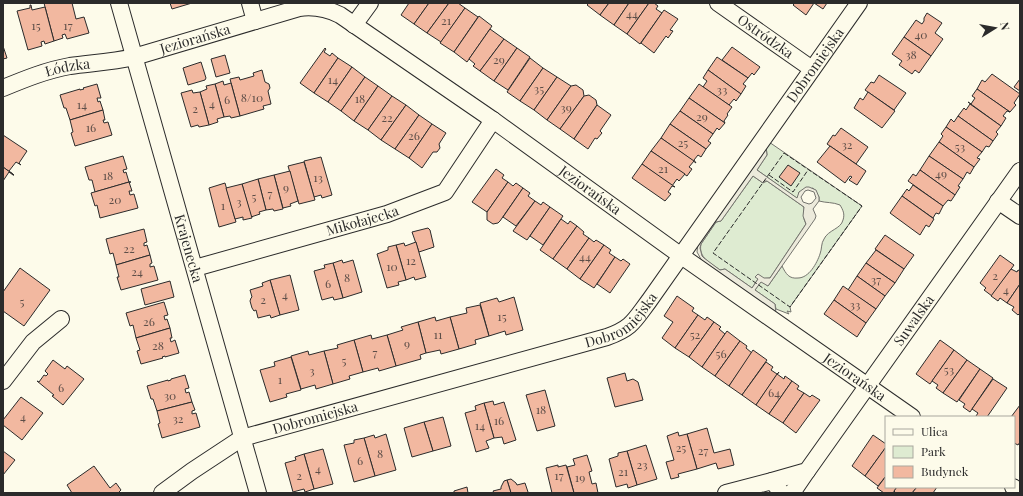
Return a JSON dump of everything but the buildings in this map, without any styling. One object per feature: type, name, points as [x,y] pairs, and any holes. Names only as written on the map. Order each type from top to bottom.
[{"type":"street","name":"Krajenecka","points":[[119,3],[258,493]]},
{"type":"street","points":[[250,3],[255,21]]},
{"type":"street","points":[[354,25],[370,3]]},
{"type":"street","name":"Ostródzka","points":[[718,3],[812,69]]},
{"type":"street","name":"Dobromiejska","points":[[162,493],[242,438],[458,379],[621,331],[633,323],[859,3]]},
{"type":"street","name":"Jeziorańska","points":[[134,57],[299,8],[317,7],[340,14],[493,120],[680,255],[911,416]]},
{"type":"street","name":"Łódzka","points":[[3,88],[25,78],[69,66],[134,57]]},
{"type":"street","name":"Mikołajecka","points":[[195,268],[387,214],[445,192],[493,120]]},
{"type":"street","name":"Suwalska","points":[[792,493],[1020,171]]},
{"type":"street","points":[[998,201],[1020,216]]},
{"type":"street","points":[[3,381],[33,342],[61,319]]},
{"type":"street","points":[[726,493],[807,471]]},
{"type":"street","points":[[772,481],[782,493]]},
{"type":"green space","points":[[769,142],[862,206],[790,307],[791,312],[787,311],[789,314],[776,309],[775,304],[755,290],[761,281],[768,286],[782,266],[786,274],[792,278],[806,276],[815,266],[819,258],[822,244],[826,236],[840,226],[844,218],[844,214],[840,205],[819,201],[819,197],[813,188],[799,192],[798,199],[757,170],[767,155],[766,146]]},
{"type":"green space","points":[[753,176],[763,183],[767,181],[804,207],[804,219],[806,224],[770,278],[758,279],[752,288],[725,269],[720,270],[706,260],[701,253],[701,244],[716,222],[721,221]]},
{"type":"shaded area","points":[[766,146],[767,155],[757,170],[797,198],[799,192],[806,187],[816,190],[819,197],[819,201],[813,209],[816,216],[815,219],[768,286],[761,282],[755,290],[775,304],[776,314],[702,261],[697,252],[698,242]],"holes":[[[753,176],[763,183],[764,181],[767,181],[804,207],[803,216],[806,224],[770,278],[764,278],[758,274],[755,277],[758,279],[752,288],[725,269],[720,270],[704,258],[700,248],[701,244],[716,222],[721,221]],[[808,190],[814,192],[816,198],[809,204],[803,202],[801,197],[805,191]]]},
{"type":"fence","points":[[784,153],[862,206],[790,307],[713,253],[784,153]]},
{"type":"fence","points":[[769,175],[793,192],[808,170]]}]
